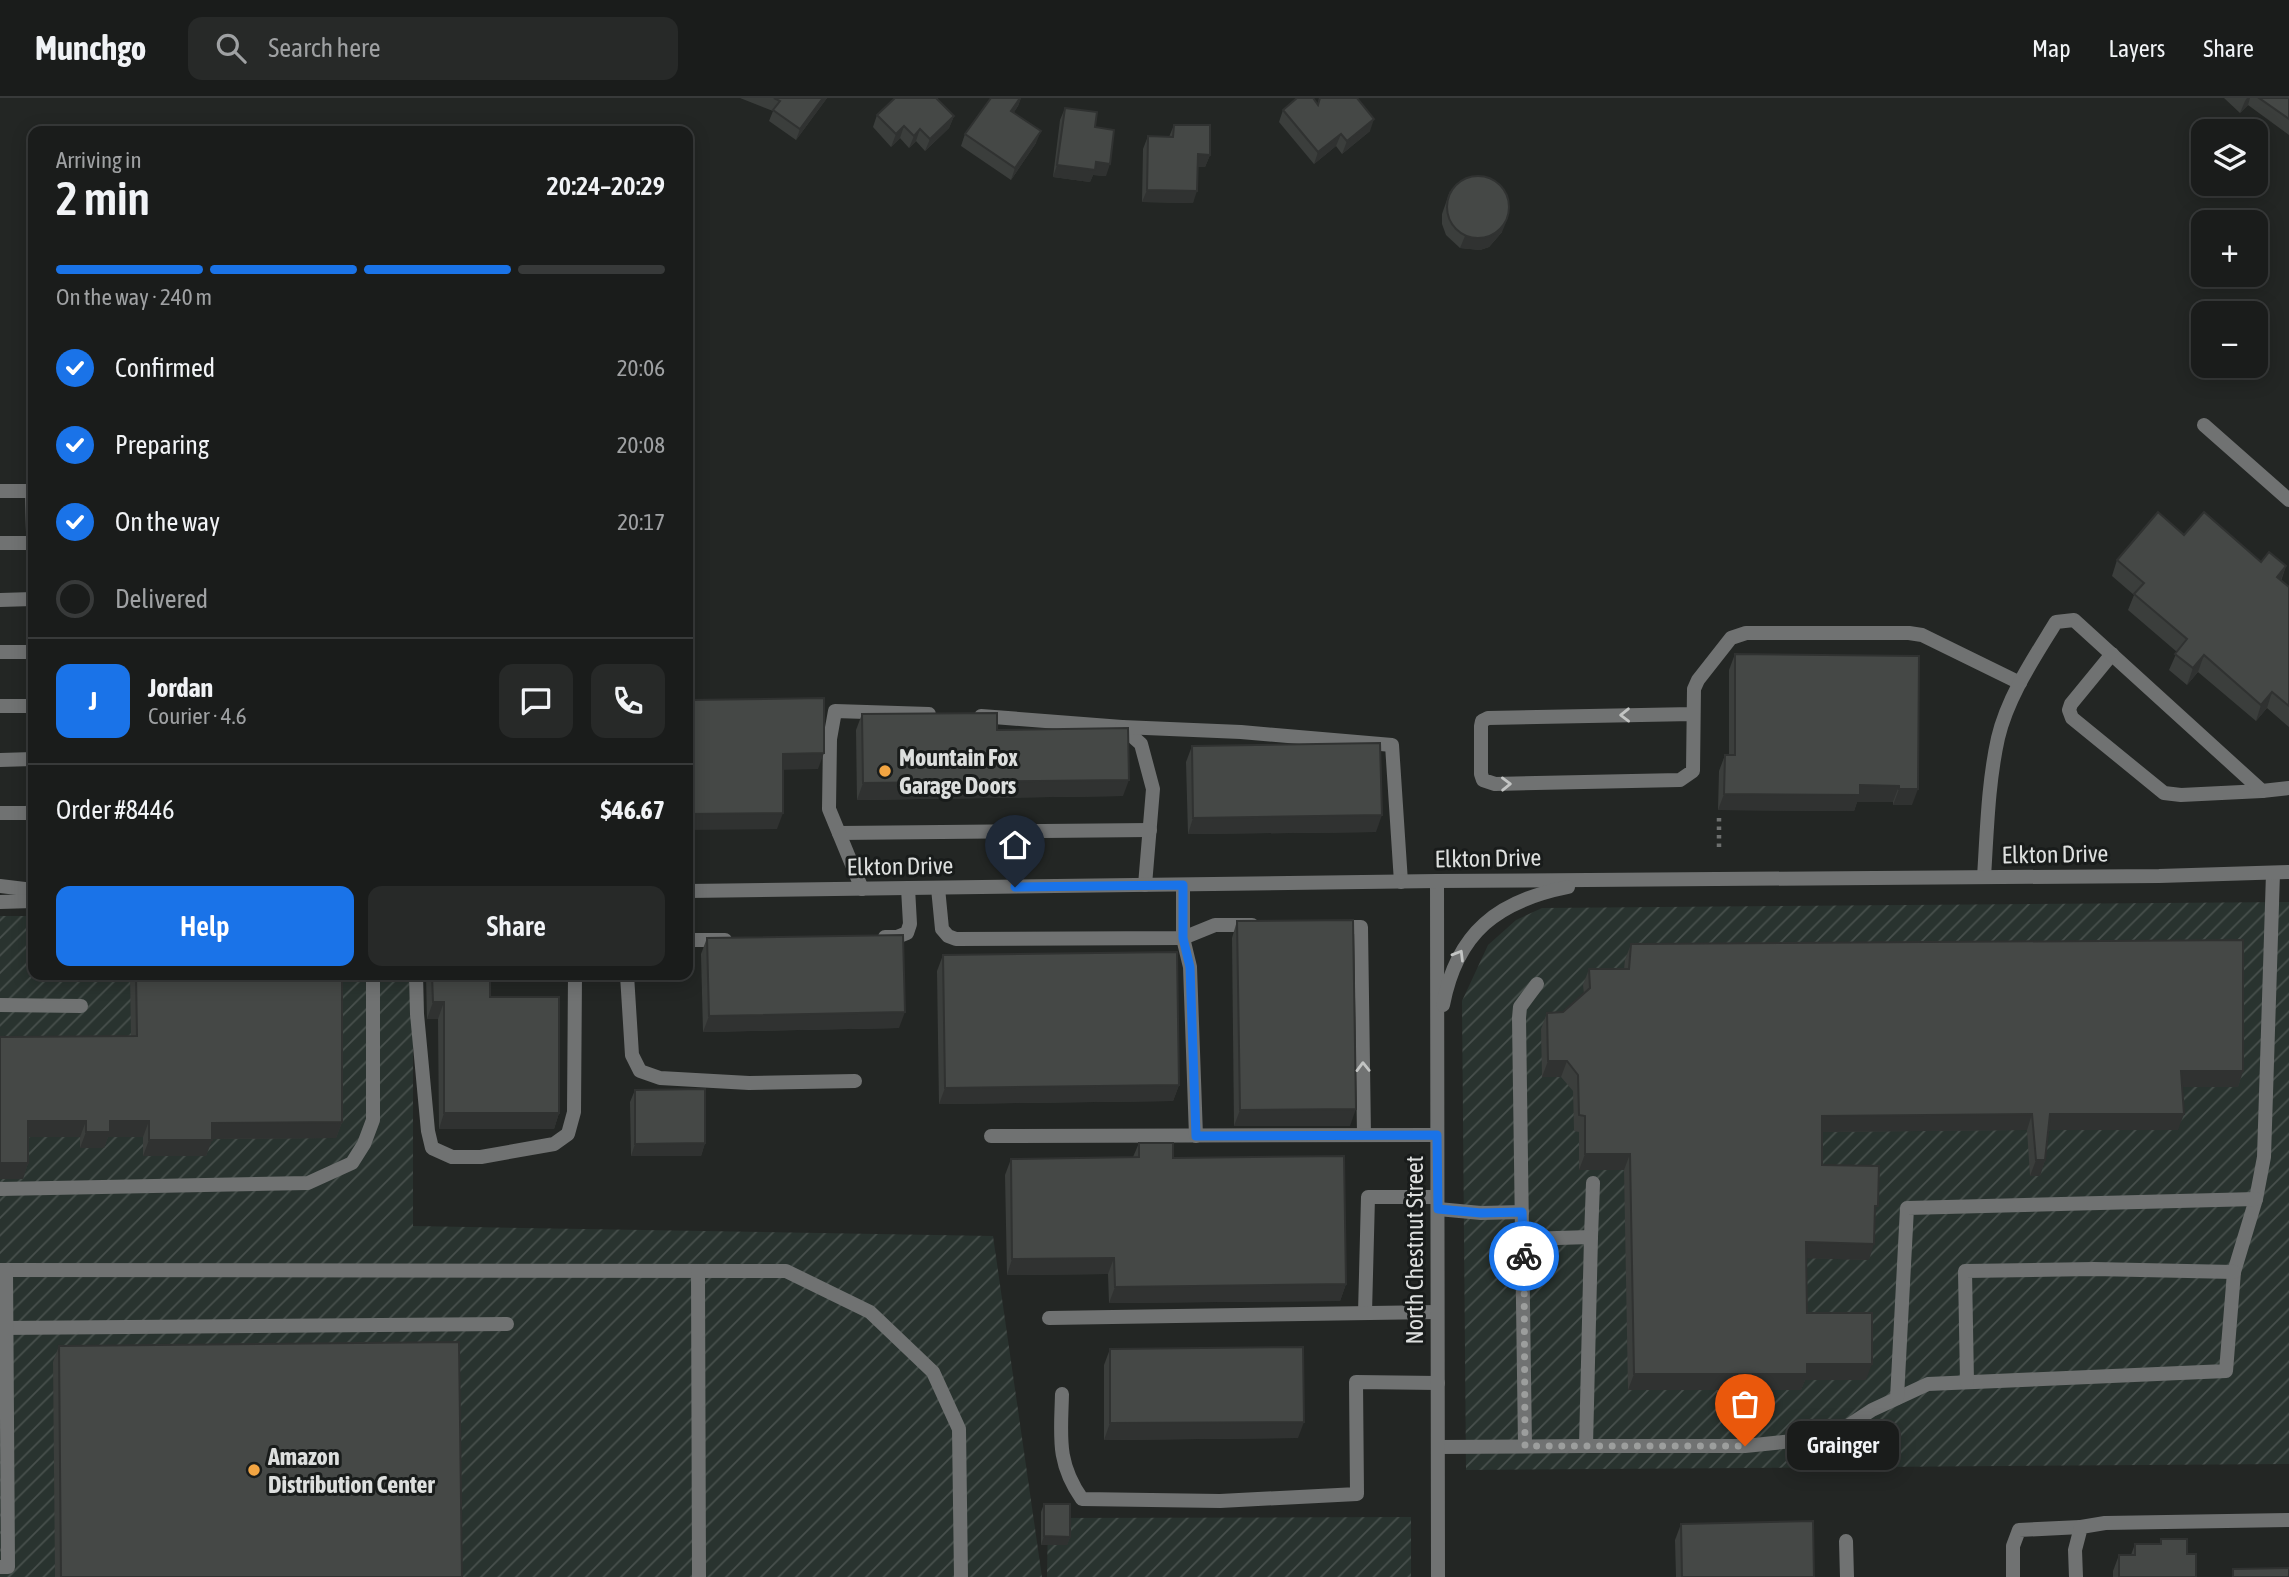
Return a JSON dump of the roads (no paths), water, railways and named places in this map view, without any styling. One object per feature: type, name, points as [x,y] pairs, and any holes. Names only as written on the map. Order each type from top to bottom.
[{"type":"street","points":[[2204,425],[2289,500]]},
{"type":"street","points":[[0,491],[28,491]]},
{"type":"street","points":[[0,543],[28,542]]},
{"type":"street","points":[[0,600],[28,599]]},
{"type":"street","points":[[1984,877],[1990,794],[1999,736],[2020,682],[2056,622],[2074,620],[2262,790]]},
{"type":"street","points":[[1693,714],[1497,717],[1482,720],[1481,774],[1483,780],[1488,783],[1680,780],[1693,771],[1694,689],[1698,680],[1731,638],[1746,633],[1909,632],[1922,635],[2020,682]]},
{"type":"street","points":[[0,652],[28,652]]},
{"type":"street","points":[[2112,654],[2071,704],[2071,718],[2164,793],[2181,795],[2289,788]]},
{"type":"street","points":[[0,706],[28,706]]},
{"type":"street","points":[[862,889],[829,808],[830,738],[835,711],[942,715]]},
{"type":"street","points":[[969,716],[1241,732],[1392,745],[1401,883]]},
{"type":"street","points":[[1122,727],[1141,744],[1153,789],[1145,885]]},
{"type":"street","points":[[0,760],[28,759]]},
{"type":"street","points":[[0,813],[28,812]]},
{"type":"street","points":[[839,833],[1150,830]]},
{"type":"street","name":"Elkton Drive","points":[[693,891],[2289,872]]},
{"type":"street","points":[[1438,1447],[1745,1446],[1831,1437],[1872,1410],[1928,1384],[2226,1371],[2234,1272],[2256,1199],[2264,1157],[2273,873]]},
{"type":"street","points":[[1437,1044],[1448,980],[1455,960],[1482,924],[1510,907],[1545,892],[1602,880]]},
{"type":"street","name":"North Chestnut Street","points":[[1437,881],[1438,1577]]},
{"type":"street","points":[[1183,885],[1183,938],[1190,967],[1196,1136]]},
{"type":"street","points":[[0,886],[28,889]]},
{"type":"street","points":[[869,938],[897,937],[907,933],[910,924],[908,888]]},
{"type":"street","points":[[938,888],[942,929],[956,939],[1183,938],[1215,925],[1268,926]]},
{"type":"street","points":[[0,902],[28,901]]},
{"type":"street","points":[[1321,927],[1361,928],[1364,1135]]},
{"type":"street","points":[[693,940],[744,939]]},
{"type":"street","points":[[0,1189],[308,1183],[352,1163],[364,1144],[373,1120],[373,980]]},
{"type":"street","points":[[416,980],[416,1014],[432,1149],[452,1157],[481,1157],[554,1144],[568,1134],[574,1112],[575,980]]},
{"type":"street","points":[[627,980],[632,1055],[640,1071],[660,1078],[750,1083],[855,1081]]},
{"type":"street","points":[[1525,1446],[1519,1018],[1520,1007],[1537,984]]},
{"type":"street","points":[[0,1005],[81,1006]]},
{"type":"street","points":[[991,1136],[1437,1135]]},
{"type":"street","points":[[1586,1446],[1593,1183]]},
{"type":"street","points":[[1365,1313],[1368,1197],[1438,1203],[1481,1213],[1522,1212]]},
{"type":"street","points":[[1897,1398],[1907,1208],[2256,1199]]},
{"type":"street","points":[[1523,1239],[1591,1237]]},
{"type":"street","points":[[0,1567],[8,1567],[3,1270],[786,1270],[870,1312],[933,1372],[959,1429],[961,1577]]},
{"type":"street","points":[[698,1270],[699,1577]]},
{"type":"street","points":[[1967,1382],[1965,1270],[2234,1272]]},
{"type":"street","points":[[1049,1318],[1437,1312]]},
{"type":"street","points":[[3,1328],[507,1324]]},
{"type":"street","points":[[1062,1394],[1061,1454],[1071,1483],[1082,1499],[1220,1501],[1357,1494],[1356,1382],[1438,1383]]},
{"type":"street","points":[[2013,1577],[2013,1546],[2019,1530],[2105,1523],[2289,1520]]},
{"type":"street","points":[[2076,1577],[2075,1550],[2081,1527]]},
{"type":"street","points":[[1846,1541],[1847,1577]]},
{"type":"place","name":"Mountain Fox Garage Doors","points":[[885,771]]},
{"type":"place","name":"Grainger","points":[[1745,1446]]},
{"type":"place","name":"Amazon Distribution Center","points":[[254,1470]]}]
